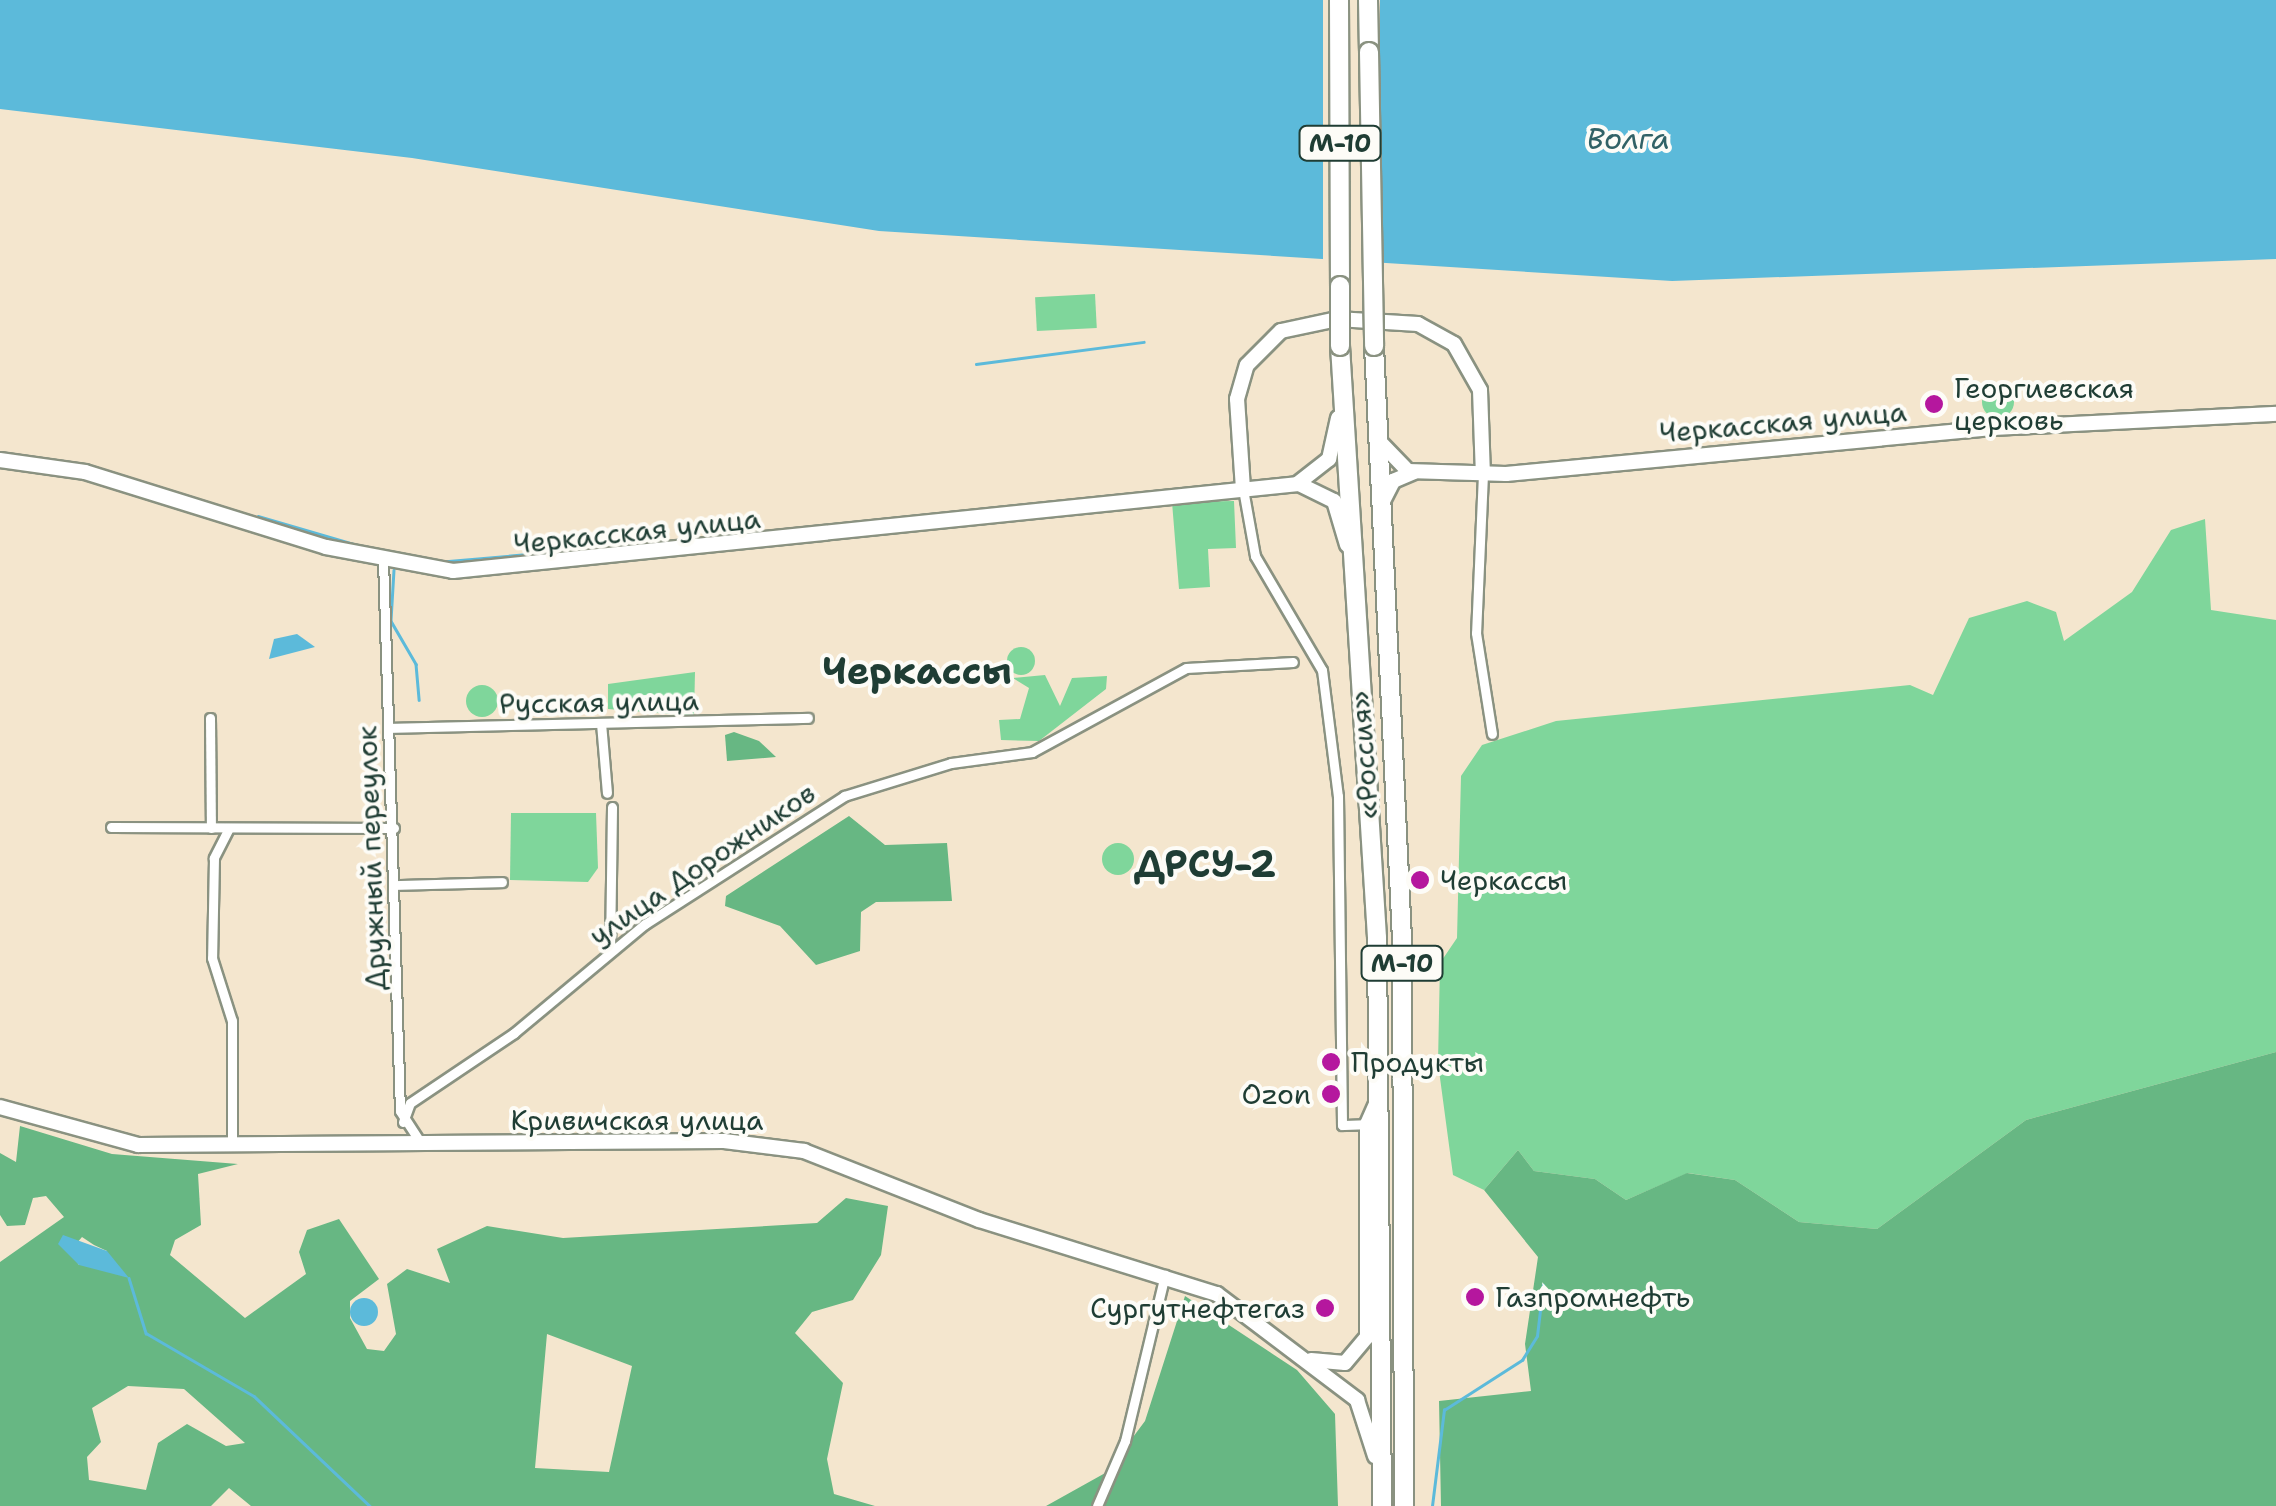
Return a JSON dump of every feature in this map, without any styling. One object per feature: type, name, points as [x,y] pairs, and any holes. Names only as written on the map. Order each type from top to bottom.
[{"type":"highway","name":"М-10","points":[[1339,0],[1340,346],[1348,550]]},
{"type":"highway","name":"«Россия»","points":[[1368,0],[1379,548],[1402,939],[1404,1506]]},
{"type":"highway","name":"«Россия»","points":[[1348,550],[1364,766],[1377,1102],[1382,1502]]},
{"type":"street","points":[[1367,1124],[1342,1125],[1338,796],[1322,670],[1255,556],[1242,489],[1237,405],[1248,364],[1281,331],[1337,319],[1418,324],[1454,344],[1480,390],[1483,474],[1476,633],[1492,734]]},
{"type":"street","points":[[1292,485],[1332,455],[1341,371]]},
{"type":"street","points":[[1374,372],[1383,450],[1415,472],[1386,490],[1379,548]]},
{"type":"street","name":"Черкасская улица","points":[[1415,472],[1483,474],[2011,426],[2276,414]]},
{"type":"street","name":"Черкасская улица","points":[[0,460],[84,472],[383,559],[465,572],[546,569],[1292,485]]},
{"type":"street","points":[[1292,485],[1332,498],[1348,550]]},
{"type":"street","name":"Дружный переулок","points":[[383,559],[403,1122]]},
{"type":"street","name":"улица Дорожников","points":[[403,1122],[410,1103],[514,1033],[610,951],[844,796],[950,763],[1032,752],[1186,668],[1294,662]]},
{"type":"street","points":[[210,718],[211,828]]},
{"type":"street","name":"Русская улица","points":[[390,728],[808,718]]},
{"type":"street","points":[[601,723],[607,793]]},
{"type":"street","points":[[610,951],[612,808]]},
{"type":"street","points":[[111,827],[394,828]]},
{"type":"street","points":[[229,828],[214,858],[212,958],[232,1020],[232,1148]]},
{"type":"street","points":[[396,886],[502,882]]},
{"type":"street","points":[[1301,1356],[1342,1364],[1367,1337],[1367,1124],[1377,1102]]},
{"type":"street","name":"Кривичская улица","points":[[0,1108],[109,1142],[232,1148],[783,1146],[979,1220],[1166,1273],[1224,1298],[1364,1409],[1382,1502]]},
{"type":"street","points":[[403,1122],[427,1146]]},
{"type":"street","points":[[1097,1506],[1125,1441],[1166,1273]]},
{"type":"green space","points":[[1095,294],[1097,328],[1037,331],[1035,297]]},
{"type":"green space","points":[[1998,386],[2009,391],[2014,402],[2009,413],[1998,418],[1987,413],[1982,402],[1987,391]]},
{"type":"green space","points":[[1234,501],[1236,548],[1208,549],[1210,587],[1179,589],[1172,502]]},
{"type":"green space","points":[[2205,519],[2211,610],[2276,620],[2276,1052],[2026,1120],[1877,1229],[1799,1222],[1735,1180],[1688,1173],[1626,1200],[1595,1179],[1534,1171],[1518,1150],[1484,1190],[1453,1175],[1438,1063],[1440,963],[1457,938],[1461,776],[1482,745],[1556,721],[1910,685],[1933,695],[1969,618],[2027,601],[2056,612],[2064,641],[2132,592],[2171,530]]},
{"type":"green space","points":[[1021,647],[1031,651],[1035,661],[1031,671],[1021,675],[1011,671],[1007,661],[1011,651]]},
{"type":"green space","points":[[695,672],[694,716],[608,709],[608,684]]},
{"type":"green space","points":[[1045,675],[1060,706],[1072,678],[1107,676],[1106,689],[1039,741],[1001,740],[999,720],[1020,719],[1029,688],[1013,678]]},
{"type":"green space","points":[[482,685],[493,690],[498,701],[493,712],[482,717],[471,712],[466,701],[471,690]]},
{"type":"green space","points":[[734,732],[759,741],[776,757],[727,761],[725,735]]},
{"type":"green space","points":[[511,813],[596,813],[598,868],[588,882],[510,880]]},
{"type":"green space","points":[[849,816],[885,845],[947,843],[952,901],[876,902],[861,912],[860,951],[816,965],[780,926],[725,906],[726,896]]},
{"type":"green space","points":[[1118,843],[1130,847],[1134,859],[1130,871],[1118,875],[1106,871],[1102,859],[1106,847]]},
{"type":"green space","points":[[2276,1052],[2276,1506],[1441,1506],[1439,1401],[1531,1391],[1525,1344],[1538,1257],[1484,1190],[1518,1150],[1534,1171],[1595,1179],[1626,1200],[1687,1173],[1735,1180],[1799,1222],[1877,1229],[2026,1120]]},
{"type":"green space","points":[[20,1126],[112,1154],[238,1164],[198,1174],[201,1225],[175,1240],[170,1255],[245,1318],[306,1274],[299,1252],[307,1230],[339,1219],[379,1279],[350,1301],[350,1318],[367,1349],[384,1351],[396,1334],[387,1284],[407,1269],[450,1283],[437,1249],[487,1226],[563,1238],[817,1223],[846,1198],[888,1206],[881,1255],[853,1300],[812,1312],[795,1333],[843,1383],[827,1459],[834,1494],[875,1506],[251,1506],[229,1488],[211,1506],[0,1506],[0,1262],[64,1217],[46,1196],[33,1198],[25,1225],[7,1226],[0,1215],[0,1153],[16,1162]],"holes":[[[82,1237],[94,1245],[107,1251],[79,1265],[70,1251]],[[547,1334],[632,1366],[609,1472],[535,1468]],[[128,1386],[184,1389],[245,1443],[226,1446],[187,1424],[158,1443],[146,1490],[89,1480],[87,1457],[101,1442],[92,1408]]]},
{"type":"green space","points":[[1185,1296],[1297,1370],[1335,1414],[1338,1506],[1046,1506],[1107,1472],[1145,1421]]},
{"type":"water","name":"Волга","points":[[0,0],[2276,0],[2276,259],[1672,281],[879,231],[412,158],[0,109]]},
{"type":"water","points":[[297,634],[315,647],[269,659],[274,639]]},
{"type":"water","points":[[63,1235],[107,1251],[129,1278],[79,1265],[58,1244]]},
{"type":"water","points":[[364,1298],[374,1302],[378,1312],[374,1322],[364,1326],[354,1322],[350,1312],[354,1302]]},
{"type":"pier","points":[[1323,0],[1380,0],[1380,267],[1323,267]]},
{"type":"waterway","points":[[976,364],[1144,342]]},
{"type":"waterway","points":[[258,516],[371,549]]},
{"type":"waterway","points":[[394,552],[425,559]]},
{"type":"waterway","points":[[437,562],[528,554]]},
{"type":"waterway","points":[[394,570],[391,621],[416,664],[419,700]]},
{"type":"waterway","points":[[129,1278],[146,1333],[254,1396],[370,1506]]},
{"type":"waterway","points":[[1432,1506],[1444,1410],[1522,1360],[1537,1336],[1543,1285]]},
{"type":"place","name":"Георгиевская церковь","points":[[1934,404]]},
{"type":"place","name":"Черкассы","points":[[1420,880]]},
{"type":"place","name":"Продукты","points":[[1331,1062]]},
{"type":"place","name":"Ozon","points":[[1331,1094]]},
{"type":"place","name":"Газпромнефть","points":[[1475,1297]]},
{"type":"place","name":"Сургутнефтегаз","points":[[1325,1308]]},
{"type":"district","name":"Черкассы","points":[[917,671]]},
{"type":"district","name":"ДРСУ-2","points":[[1205,864]]}]
